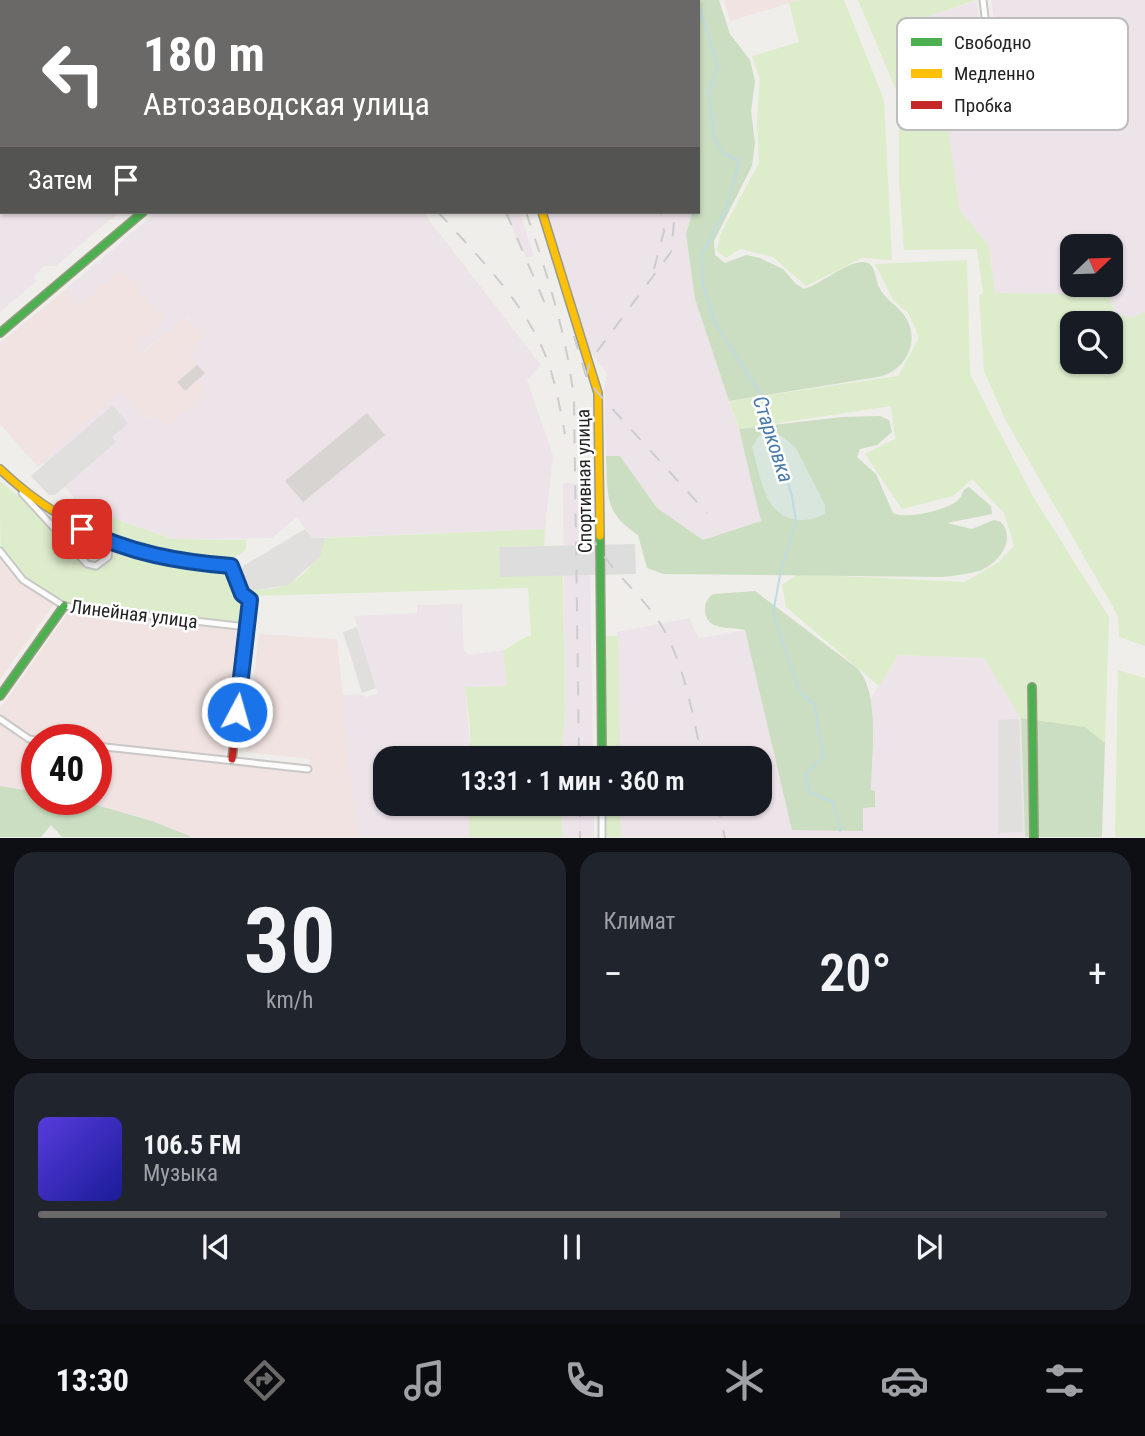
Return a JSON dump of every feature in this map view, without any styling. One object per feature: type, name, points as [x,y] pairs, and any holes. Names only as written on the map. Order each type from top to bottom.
[{"type":"street","points":[[983,0],[985,18]]},
{"type":"street","points":[[0,333],[141,214]]},
{"type":"street","name":"Спортивная улица","points":[[543,214],[598,393],[602,746]]},
{"type":"street","points":[[0,469],[88,564],[96,566],[108,557],[109,548],[104,540]]},
{"type":"street","points":[[12,482],[48,508],[104,540],[153,555],[231,566],[242,594],[250,600],[232,759]]},
{"type":"street","name":"Линейная улица","points":[[0,551],[23,580],[64,606],[247,627]]},
{"type":"street","points":[[0,696],[64,606]]},
{"type":"street","points":[[1032,687],[1034,838]]},
{"type":"street","points":[[0,719],[21,733]]},
{"type":"street","points":[[112,748],[308,769]]},
{"type":"street","points":[[602,816],[602,838]]},
{"type":"shaded area","points":[[724,0],[800,0],[730,21]]},
{"type":"shaded area","points":[[991,0],[1145,0],[1145,312],[1131,318],[1123,316],[1123,311],[1114,311],[1110,298],[1124,298],[1124,234],[1060,234],[1060,294],[995,294],[989,246],[960,212],[948,130],[1128,130],[1128,18],[994,18]]},
{"type":"shaded area","points":[[977,1],[978,18],[930,18],[931,15]]},
{"type":"shaded area","points":[[0,214],[117,214],[56,266],[44,266],[34,277],[37,281],[0,312]]},
{"type":"shaded area","points":[[154,214],[425,214],[541,365],[527,380],[553,455],[545,529],[312,538],[297,517],[272,538],[174,539],[93,511],[74,497],[42,462],[121,391],[143,416],[160,419],[166,428],[207,391],[199,379],[205,373],[187,353],[203,338],[186,317],[143,352],[136,345],[165,319],[122,270],[78,306],[65,290]]},
{"type":"shaded area","points":[[505,214],[521,214],[534,256],[526,257]]},
{"type":"shaded area","points":[[546,214],[691,214],[686,234],[695,299],[747,455],[761,521],[703,540],[657,508],[620,456],[606,456],[604,388],[607,374],[590,351]]},
{"type":"shaded area","points":[[121,269],[166,319],[137,345],[144,352],[185,317],[204,338],[207,391],[166,428],[160,419],[143,416],[121,391],[38,467],[0,424],[0,343],[65,290],[78,306]]},
{"type":"shaded area","points":[[113,405],[128,424],[112,437],[116,442],[55,495],[49,495],[31,476]]},
{"type":"shaded area","points":[[759,436],[782,436],[796,448],[825,505],[825,513],[812,519],[799,520],[787,517],[771,503],[761,482],[752,447]]},
{"type":"shaded area","points":[[563,483],[589,484],[593,746],[562,746],[565,711]]},
{"type":"shaded area","points":[[305,529],[312,538],[325,538],[320,557],[288,585],[257,590],[241,582],[239,574],[243,566]]},
{"type":"shaded area","points":[[0,557],[22,583],[54,604],[0,679]]},
{"type":"shaded area","points":[[462,604],[464,651],[469,655],[503,650],[507,686],[465,687],[470,746],[373,746],[373,816],[469,816],[469,837],[357,837],[342,695],[361,694],[367,697],[378,693],[354,616],[417,613],[417,605]]},
{"type":"shaded area","points":[[69,611],[239,631],[224,756],[112,744],[112,724],[21,724],[21,729],[0,715],[0,709]]},
{"type":"shaded area","points":[[689,618],[699,638],[745,630],[793,830],[863,808],[871,791],[871,699],[898,655],[985,658],[1021,718],[1025,837],[620,837],[619,816],[772,816],[772,746],[619,746],[617,632]]},
{"type":"shaded area","points":[[357,627],[376,688],[362,693],[343,632]]},
{"type":"shaded area","points":[[259,634],[337,639],[357,837],[192,837],[152,821],[112,809],[112,752],[309,772],[310,759],[246,752]]},
{"type":"shaded area","points":[[1019,719],[1023,832],[998,833],[998,720]]},
{"type":"shaded area","points":[[0,724],[21,740],[21,789],[0,786]]},
{"type":"shaded area","points":[[562,816],[594,816],[594,837],[562,837]]},
{"type":"green space","points":[[700,0],[719,0],[730,34],[750,60],[755,81],[751,111],[755,143],[752,166],[714,241],[715,255],[725,263],[746,255],[760,258],[783,269],[804,289],[856,263],[867,263],[874,271],[881,291],[904,315],[909,325],[911,344],[908,353],[896,368],[878,377],[729,401],[695,299],[686,234],[691,214],[700,214]]},
{"type":"green space","points":[[800,0],[844,0],[884,100],[892,260],[862,258],[806,286],[773,257],[740,249],[726,258],[717,251],[720,235],[759,163],[757,121],[760,78],[752,56],[799,42],[789,3]]},
{"type":"green space","points":[[858,0],[977,0],[931,15],[930,18],[897,18],[897,92]]},
{"type":"green space","points":[[899,130],[948,130],[960,211],[989,246],[995,293],[1060,294],[1060,298],[1110,298],[1114,311],[1060,311],[1060,374],[1123,374],[1123,316],[1131,318],[1145,312],[1145,646],[1119,637],[1118,616],[1005,419],[984,371],[979,295],[983,294],[977,249],[904,250]]},
{"type":"green space","points":[[967,260],[970,374],[1032,495],[1109,617],[1105,743],[1084,727],[1021,718],[984,658],[898,655],[879,686],[786,607],[782,585],[798,574],[965,582],[999,562],[1014,546],[1004,513],[972,479],[953,496],[902,509],[865,454],[895,439],[891,406],[739,429],[729,401],[898,376],[919,338],[909,314],[893,300],[875,264]]},
{"type":"green space","points":[[880,416],[889,420],[892,432],[877,445],[860,449],[857,457],[876,474],[893,513],[916,515],[946,507],[959,499],[969,487],[991,506],[992,514],[947,523],[972,529],[994,520],[1001,522],[1007,536],[1006,544],[993,563],[979,571],[944,577],[663,574],[647,568],[638,535],[619,518],[610,502],[606,456],[620,456],[657,508],[703,540],[761,521],[739,429],[842,417]]},
{"type":"green space","points":[[0,481],[23,500],[85,567],[97,569],[115,554],[123,552],[171,567],[224,573],[228,575],[239,599],[247,604],[245,618],[237,622],[80,605],[46,591],[24,576],[1,547]]},
{"type":"green space","points":[[74,497],[93,511],[173,539],[246,540],[246,549],[232,557],[211,559],[158,549],[104,529],[68,510],[67,505]]},
{"type":"green space","points":[[545,529],[544,546],[499,547],[500,576],[563,575],[565,712],[562,746],[470,746],[465,687],[507,686],[503,650],[531,636],[528,588],[255,596],[249,593],[247,587],[273,588],[296,579],[314,561],[325,538]]},
{"type":"green space","points":[[755,591],[857,668],[864,679],[872,709],[871,790],[875,791],[875,807],[863,808],[863,831],[792,830],[745,630],[719,627],[706,616],[706,604],[713,594]]},
{"type":"green space","points":[[605,636],[618,636],[620,746],[605,746]]},
{"type":"green space","points":[[1118,670],[1145,678],[1145,837],[1115,837]]},
{"type":"green space","points":[[1021,718],[1085,727],[1105,743],[1102,837],[1025,837]]},
{"type":"green space","points":[[0,786],[21,789],[21,815],[112,815],[112,809],[152,821],[192,837],[62,837],[51,825],[41,837],[0,837]]},
{"type":"green space","points":[[469,816],[562,816],[562,837],[469,837]]},
{"type":"green space","points":[[605,816],[620,816],[621,837],[605,837]]},
{"type":"pier","points":[[635,544],[636,574],[500,577],[499,547]]},
{"type":"building","points":[[197,365],[205,373],[185,391],[177,382]]},
{"type":"building","points":[[367,413],[385,435],[303,502],[285,481]]},
{"type":"waterway","name":"Старковка","points":[[700,9],[718,66],[709,91],[714,137],[723,153],[739,161],[726,210],[701,255],[703,285],[715,323],[760,393],[792,496],[796,521],[781,570],[773,613],[800,692],[814,704],[824,757],[805,774],[810,793],[833,802],[840,831]]},
{"type":"railway","points":[[440,214],[503,286],[531,327],[551,371],[565,434]]},
{"type":"railway","points":[[507,214],[546,306]]},
{"type":"railway","points":[[527,214],[561,328],[574,400],[579,746]]},
{"type":"railway","points":[[654,269],[664,231],[661,214]]},
{"type":"railway","points":[[586,377],[590,361],[671,252],[675,214]]},
{"type":"railway","points":[[574,336],[586,376],[598,393],[707,513]]},
{"type":"railway","points":[[582,506],[594,542],[654,614],[664,630],[678,660],[688,692],[699,746]]},
{"type":"railway","points":[[580,816],[580,838]]},
{"type":"railway","points":[[720,816],[725,838]]},
{"type":"traffic: fast","points":[[0,333],[141,214]]},
{"type":"traffic: fast","points":[[600,536],[602,746]]},
{"type":"traffic: fast","points":[[0,696],[64,606]]},
{"type":"traffic: fast","points":[[1032,687],[1034,838]]},
{"type":"traffic: slow","points":[[543,214],[598,393],[600,536]]},
{"type":"traffic: slow","points":[[0,469],[52,510],[106,538],[166,556],[231,566],[241,592]]},
{"type":"traffic: jam","points":[[232,759],[250,600],[241,592]]},
{"type":"route","points":[[82,529],[104,540],[153,555],[231,566],[242,594],[250,600],[237,712]]}]
